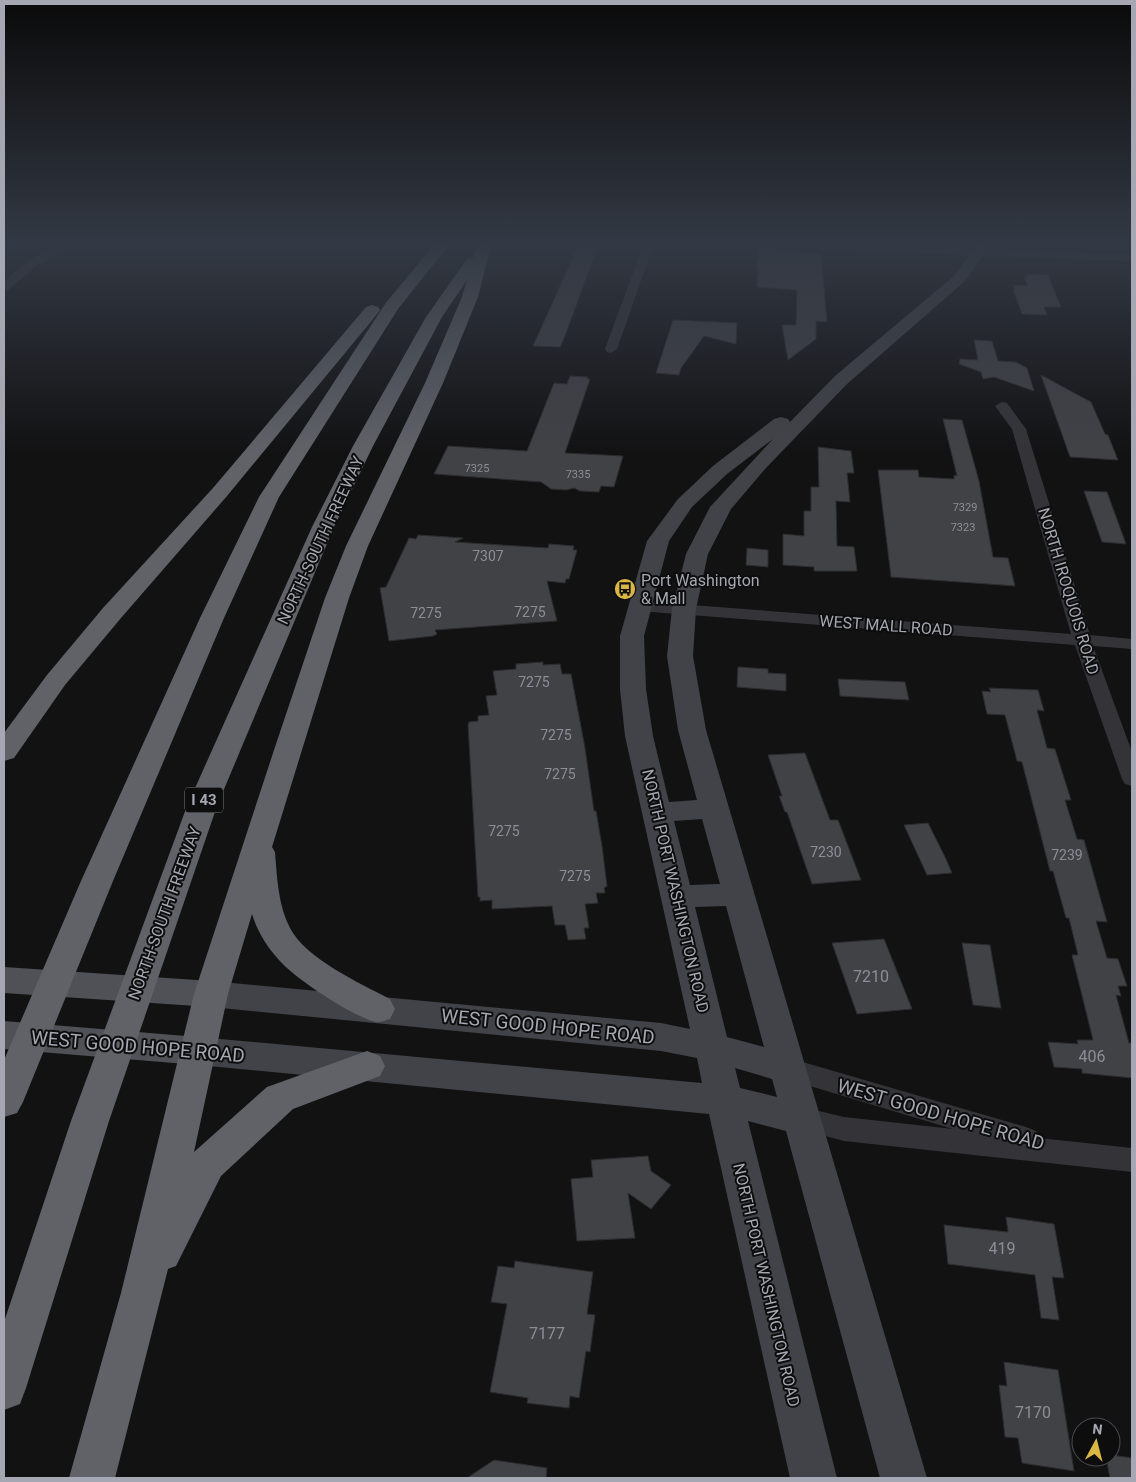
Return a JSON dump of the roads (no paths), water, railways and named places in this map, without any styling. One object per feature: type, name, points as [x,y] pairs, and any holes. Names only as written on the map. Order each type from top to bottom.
[{"type":"highway","points":[[4,752],[68,665],[220,492],[368,315]]},
{"type":"highway","points":[[4,1102],[108,854],[212,618],[270,497],[385,315]]},
{"type":"highway","name":"NORTH-SOUTH FREEWAY","points":[[4,1388],[90,1122],[202,806],[323,527],[363,446],[435,315]]},
{"type":"highway","points":[[92,1478],[142,1293],[211,994],[259,841],[337,598],[361,538],[434,383],[462,315]]},
{"type":"highway","points":[[259,841],[262,885],[273,928],[291,953],[378,1009]]},
{"type":"highway","points":[[142,1293],[207,1164],[280,1098],[367,1066]]},
{"type":"main road","name":"NORTH PORT WASHINGTON ROAD","points":[[813,1478],[639,736],[633,689],[632,636],[658,541],[685,503],[726,464],[841,380],[917,315]]},
{"type":"main road","name":"NORTH PORT WASHINGTON ROAD","points":[[841,380],[758,465],[721,508],[697,554],[684,609],[680,656],[692,730],[903,1478]]},
{"type":"main road","points":[[657,812],[715,808]]},
{"type":"main road","points":[[678,897],[739,894]]},
{"type":"main road","name":"WEST GOOD HOPE ROAD","points":[[4,980],[211,994],[617,1031],[712,1047],[789,1069]]},
{"type":"main road","name":"WEST GOOD HOPE ROAD","points":[[4,1035],[367,1066],[724,1100],[802,1119]]},
{"type":"street","points":[[611,349],[623,315]]},
{"type":"street","name":"NORTH IROQUOIS ROAD","points":[[1002,406],[1019,429],[1082,640],[1132,779]]},
{"type":"street","name":"WEST MALL ROAD","points":[[639,606],[1132,644]]},
{"type":"street","name":"WEST GOOD HOPE ROAD","points":[[789,1069],[1076,1154]]},
{"type":"street","name":"WEST GOOD HOPE ROAD","points":[[802,1119],[844,1129],[1132,1160]]},
{"type":"place","name":"Port Washington & Mall","points":[[625,589]]}]
